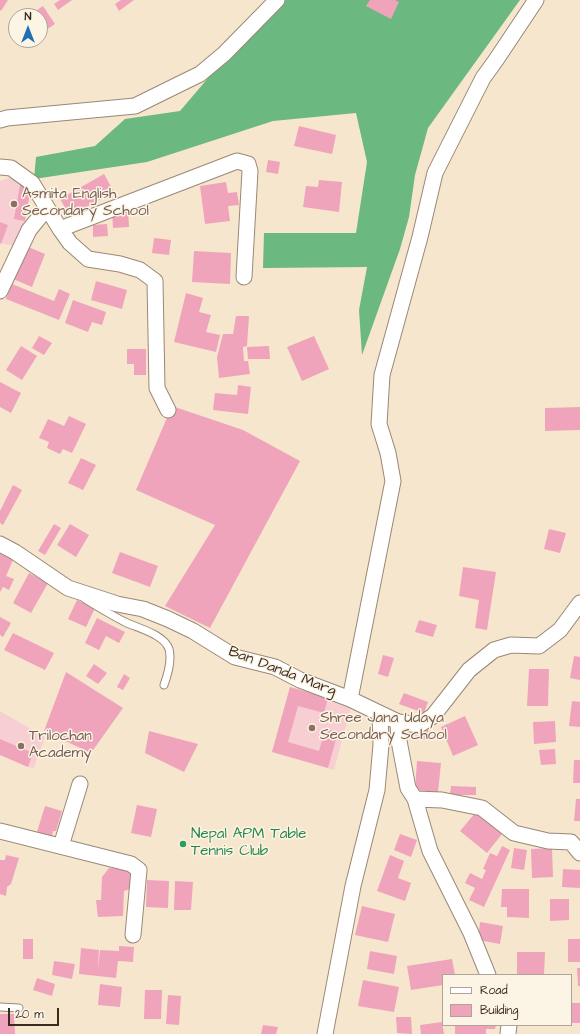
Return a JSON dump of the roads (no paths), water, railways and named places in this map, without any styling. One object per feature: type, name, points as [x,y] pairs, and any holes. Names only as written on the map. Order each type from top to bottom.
[{"type":"street","points":[[0,120],[7,118],[135,106],[200,74],[224,54],[277,0]]},
{"type":"street","points":[[350,699],[394,481],[380,424],[382,375],[420,237],[435,172],[483,78],[536,0]]},
{"type":"street","points":[[60,229],[237,161],[248,164],[250,171],[244,278]]},
{"type":"street","points":[[0,167],[11,168],[32,183],[70,243],[88,259],[120,264],[140,270],[155,281],[157,388],[168,410]]},
{"type":"street","points":[[0,292],[29,230],[47,208]]},
{"type":"street","name":"Ban Danda Marg","points":[[0,544],[15,552],[68,588],[117,604],[143,609],[193,631],[235,656],[275,667],[300,680],[350,699],[398,722],[419,725],[433,716],[469,670],[494,650],[511,645],[539,646],[560,630],[580,603]]},
{"type":"street","points":[[325,1034],[353,886],[377,790],[381,745],[380,714]]},
{"type":"street","points":[[398,722],[399,741],[408,788],[415,799],[430,851],[471,933],[488,974]]},
{"type":"street","points":[[61,846],[80,784]]},
{"type":"street","points":[[415,799],[442,800],[482,808],[514,833],[548,842],[571,842],[580,852]]},
{"type":"street","points":[[0,831],[131,864],[139,870],[133,935]]},
{"type":"lane","points":[[68,588],[125,622],[161,638],[169,648],[170,668],[164,685]]},
{"type":"lane","points":[[0,1007],[19,1008]]},
{"type":"place","name":"Asmita English Secondary School","points":[[14,204]]},
{"type":"place","name":"Shree Jana Udaya Secondary School","points":[[312,728]]},
{"type":"place","name":"Trilochan Academy","points":[[21,746]]},
{"type":"place","name":"Nepal APM Table Tennis Club","points":[[183,844]]}]
